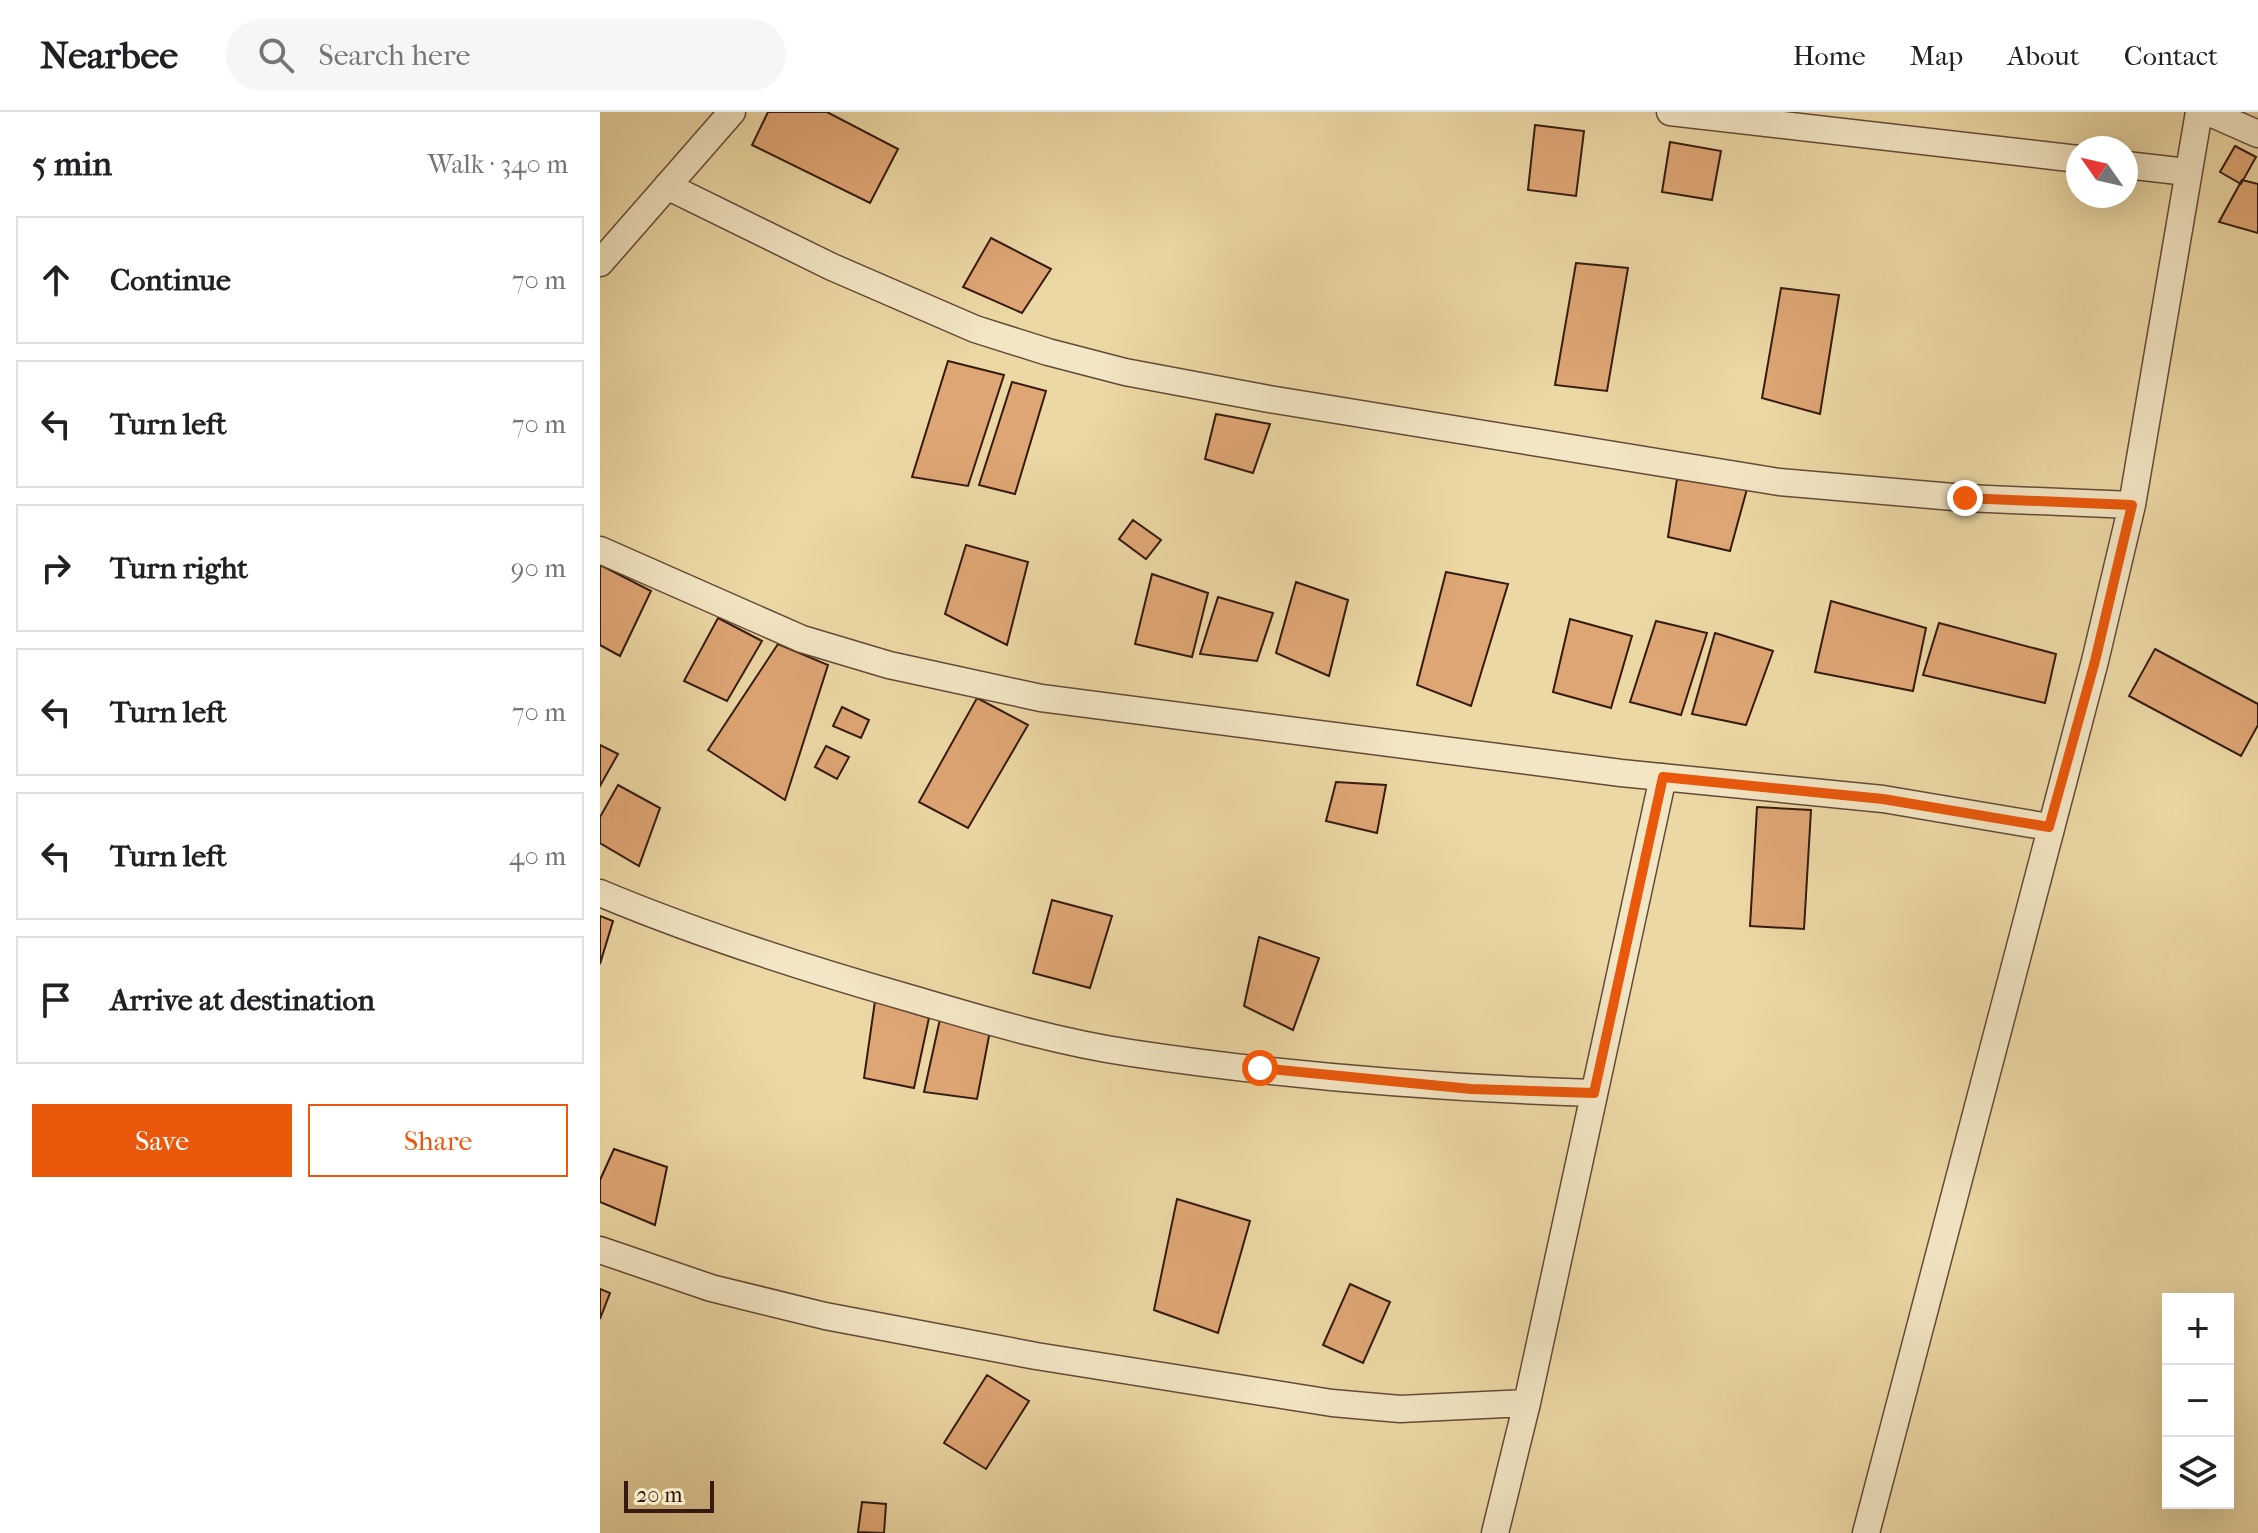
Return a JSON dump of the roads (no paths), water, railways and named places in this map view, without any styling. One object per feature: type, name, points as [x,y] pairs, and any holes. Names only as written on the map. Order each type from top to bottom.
[{"type":"street","points":[[600,263],[609,233],[667,186],[732,112]]},
{"type":"street","points":[[1670,112],[2066,158]]},
{"type":"street","points":[[1866,1533],[2095,661],[2132,505],[2199,112]]},
{"type":"street","points":[[2208,112],[2258,134]]},
{"type":"street","points":[[2138,166],[2187,172]]},
{"type":"street","points":[[667,186],[832,267],[975,329],[1125,372],[1441,428],[1779,482],[1965,498],[2132,505]]},
{"type":"street","points":[[600,550],[802,639],[889,665],[1026,695],[1663,777],[1883,799],[2049,827]]},
{"type":"street","points":[[1495,1533],[1527,1403],[1663,777]]},
{"type":"street","points":[[600,893],[653,916],[800,966],[968,1015],[1129,1053],[1471,1089],[1594,1093]]},
{"type":"street","points":[[600,1250],[711,1288],[810,1313],[1036,1356],[1332,1403],[1400,1409],[1527,1403]]}]
